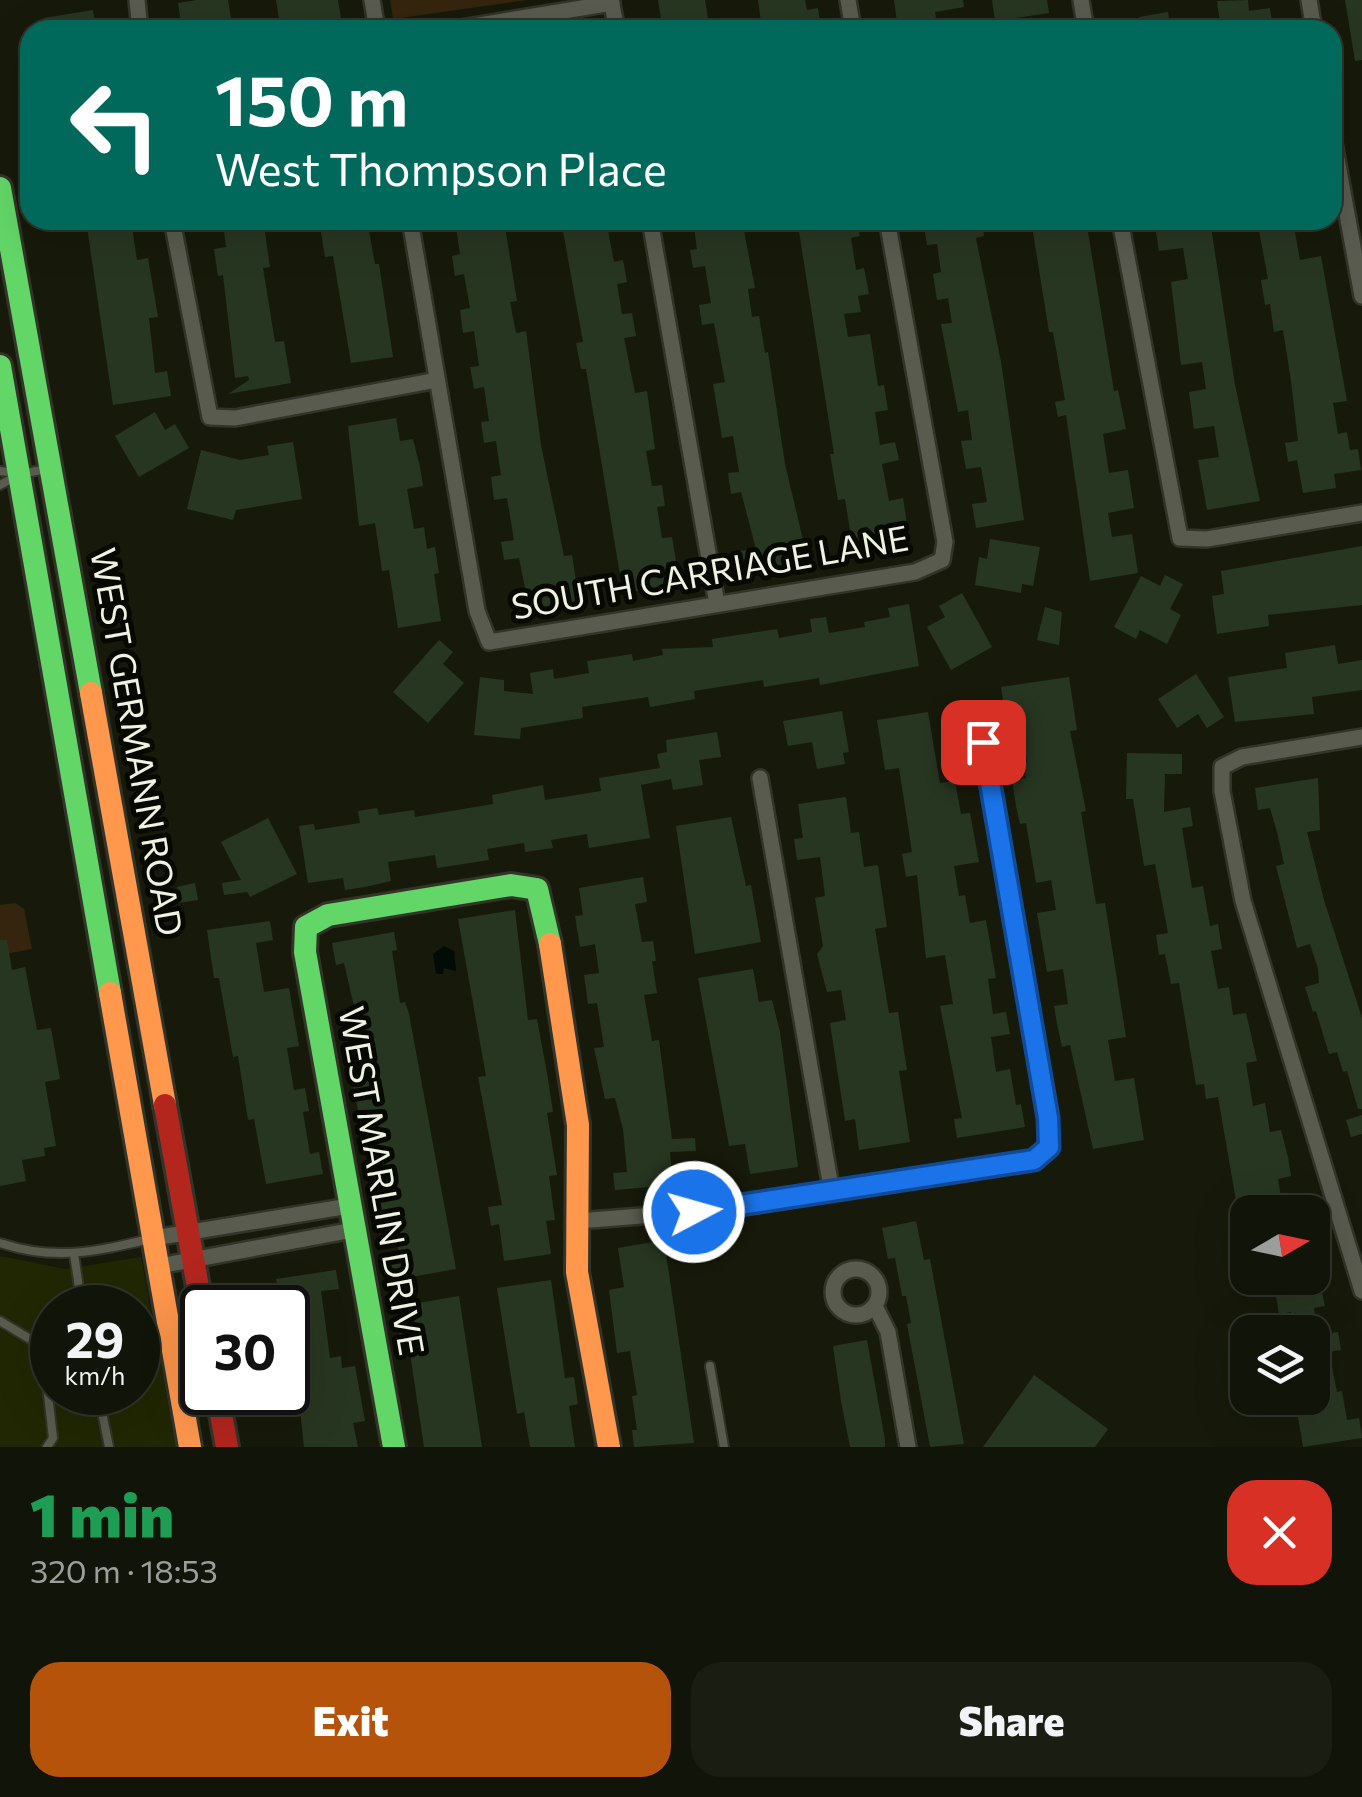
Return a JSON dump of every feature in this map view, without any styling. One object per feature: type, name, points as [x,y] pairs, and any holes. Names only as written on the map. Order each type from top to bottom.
[{"type":"main road","name":"WEST GERMANN ROAD","points":[[0,188],[198,1285]]},
{"type":"main road","name":"WEST GERMANN ROAD","points":[[0,366],[7,476],[154,1238],[190,1447]]},
{"type":"main road","name":"WEST MARLIN DRIVE","points":[[394,1447],[305,952],[306,927],[328,915],[511,885],[537,890],[572,1069],[578,1125],[578,1221]]},
{"type":"main road","points":[[578,1221],[577,1272],[609,1447]]},
{"type":"main road","points":[[222,1415],[227,1447]]},
{"type":"street","points":[[507,20],[612,2]]},
{"type":"street","points":[[1342,187],[1362,296]]},
{"type":"street","points":[[174,230],[210,418],[234,418],[438,380],[412,230]]},
{"type":"street","points":[[652,230],[717,604]]},
{"type":"street","name":"SOUTH CARRIAGE LANE","points":[[438,380],[477,611],[489,642],[915,572],[942,560],[945,542],[889,230]]},
{"type":"street","points":[[1122,230],[1180,538],[1207,539],[1362,513]]},
{"type":"street","points":[[1362,738],[1242,757],[1222,767],[1222,792],[1243,901],[1362,1291]]},
{"type":"street","points":[[578,1221],[730,1209],[1034,1160],[1049,1147],[1048,1118],[983,742]]},
{"type":"street","points":[[760,778],[832,1192]]},
{"type":"street","points":[[154,1238],[348,1206]]},
{"type":"street","points":[[159,1266],[353,1230]]},
{"type":"street","points":[[874,1306],[888,1332],[908,1447]]},
{"type":"lane","points":[[7,476],[51,469]]},
{"type":"lane","points":[[0,1243],[35,1255],[74,1254],[154,1238]]},
{"type":"lane","points":[[74,1254],[79,1285]]},
{"type":"lane","points":[[0,1321],[35,1342],[46,1377],[53,1438],[47,1447]]},
{"type":"lane","points":[[710,1366],[724,1447]]},
{"type":"lane","points":[[102,1415],[108,1447]]},
{"type":"shaded area","points":[[390,0],[527,0],[393,19]]},
{"type":"shaded area","points":[[15,903],[24,909],[32,949],[0,955],[0,905]]},
{"type":"shaded area","points":[[444,946],[454,951],[456,971],[444,968],[443,974],[436,974],[433,954]]},
{"type":"shaded area","points":[[0,1256],[65,1269],[141,1257],[146,1285],[30,1285],[30,1415],[160,1415],[160,1360],[176,1447],[0,1447]]},
{"type":"building","points":[[228,0],[231,20],[181,20],[178,3]]},
{"type":"building","points":[[276,0],[338,0],[341,20],[279,20]]},
{"type":"building","points":[[658,0],[705,0],[708,20],[661,20]]},
{"type":"building","points":[[758,0],[805,0],[807,10],[818,8],[820,20],[761,20]]},
{"type":"building","points":[[894,0],[963,0],[964,7],[935,12],[936,20],[897,20]]},
{"type":"building","points":[[992,0],[1047,0],[1049,13],[995,20]]},
{"type":"building","points":[[1248,0],[1249,11],[1270,8],[1272,20],[1220,20],[1217,1]]},
{"type":"building","points":[[1345,0],[1362,0],[1362,60],[1355,61]]},
{"type":"building","points":[[93,10],[94,20],[44,20]]},
{"type":"building","points":[[1168,12],[1169,20],[1139,20],[1139,17]]},
{"type":"building","points":[[87,230],[132,230],[137,260],[148,258],[158,317],[149,318],[155,373],[167,371],[171,396],[113,405]]},
{"type":"building","points":[[265,230],[270,267],[263,268],[275,342],[284,341],[291,383],[228,394],[249,380],[248,376],[235,378],[223,275],[218,276],[214,249],[226,247],[224,232]]},
{"type":"building","points":[[321,230],[369,230],[375,264],[379,264],[393,357],[351,363],[333,256],[325,257]]},
{"type":"building","points":[[456,230],[506,230],[517,301],[510,302],[516,333],[526,331],[541,445],[564,556],[572,555],[579,601],[520,611],[517,595],[526,593],[519,558],[504,560],[501,542],[514,540],[507,498],[494,500],[491,477],[501,475],[496,441],[484,443],[481,422],[489,421],[484,387],[474,389],[470,367],[479,366],[474,331],[463,333],[460,310],[470,308],[464,274],[455,276],[452,256],[460,254]]},
{"type":"building","points":[[563,230],[608,230],[614,262],[623,260],[627,282],[617,284],[622,314],[632,313],[636,336],[624,338],[635,393],[647,391],[655,449],[646,451],[652,486],[662,485],[665,506],[657,507],[662,538],[672,537],[676,561],[666,563],[670,586],[623,593],[586,369],[581,369],[576,343],[583,342]]},
{"type":"building","points":[[694,230],[744,230],[755,288],[748,289],[752,317],[759,316],[765,353],[768,352],[785,464],[808,561],[742,572],[739,551],[756,549],[741,492],[731,494],[728,473],[739,472],[733,436],[722,438],[713,384],[725,382],[714,323],[702,325],[699,305],[711,303],[705,266],[693,268],[690,250],[697,249]]},
{"type":"building","points":[[799,230],[859,230],[860,236],[851,238],[856,270],[864,268],[869,294],[858,296],[861,312],[844,314],[848,337],[870,334],[878,386],[884,385],[888,410],[875,412],[880,445],[895,442],[899,460],[882,464],[889,501],[903,498],[907,524],[897,525],[900,548],[854,555],[845,499],[838,500],[830,454],[834,454]]},
{"type":"building","points":[[925,230],[983,230],[984,236],[976,238],[1001,362],[1024,520],[976,528],[972,504],[987,502],[981,467],[966,469],[961,441],[972,440],[968,410],[958,412],[941,324],[952,323],[948,298],[937,300],[933,274],[941,272],[937,244],[927,245]]},
{"type":"building","points":[[1033,230],[1088,230],[1114,391],[1118,390],[1126,429],[1103,434],[1109,473],[1128,470],[1134,508],[1108,513],[1112,537],[1132,534],[1138,573],[1090,581],[1066,415],[1058,417],[1055,402],[1065,400],[1053,332],[1049,332]]},
{"type":"building","points":[[1156,230],[1212,230],[1235,385],[1260,501],[1207,510],[1198,460],[1219,457],[1214,426],[1194,429],[1189,392],[1206,389],[1202,362],[1181,365],[1171,282],[1188,279],[1183,248],[1159,251]]},
{"type":"building","points":[[1259,230],[1306,230],[1295,232],[1300,260],[1321,256],[1347,401],[1333,403],[1338,434],[1347,432],[1350,450],[1358,449],[1361,470],[1334,474],[1336,488],[1303,493],[1297,460],[1288,462],[1285,443],[1298,441],[1283,330],[1274,332],[1270,304],[1265,305],[1261,280],[1268,279]]},
{"type":"building","points":[[155,412],[165,430],[175,424],[189,448],[139,477],[115,436]]},
{"type":"building","points":[[396,418],[400,441],[413,439],[420,467],[423,486],[407,489],[414,529],[424,527],[427,549],[435,547],[439,573],[434,574],[441,621],[398,628],[389,570],[382,571],[375,523],[359,526],[348,426]]},
{"type":"building","points":[[293,442],[302,499],[236,510],[233,520],[187,509],[201,450],[240,460],[269,455],[267,446]]},
{"type":"building","points":[[990,539],[1040,547],[1033,586],[1022,584],[1021,593],[975,585],[979,557],[987,559]]},
{"type":"building","points":[[1362,546],[1362,605],[1268,615],[1269,626],[1217,634],[1212,596],[1224,594],[1221,571]]},
{"type":"building","points":[[1165,575],[1183,584],[1170,609],[1181,615],[1167,644],[1140,630],[1136,639],[1114,627],[1141,576],[1160,586]]},
{"type":"building","points":[[962,593],[992,647],[951,670],[927,627],[945,617],[939,606]]},
{"type":"building","points":[[909,604],[919,666],[820,685],[819,678],[764,687],[763,680],[694,691],[695,699],[650,707],[648,697],[582,707],[583,718],[521,728],[520,739],[474,735],[480,677],[504,680],[504,691],[533,694],[530,673],[553,669],[554,679],[589,673],[587,661],[632,654],[633,661],[663,655],[662,649],[713,647],[712,639],[777,629],[779,638],[812,632],[810,619],[826,617],[829,633],[865,627],[864,622],[890,617],[888,608]]},
{"type":"building","points":[[1045,607],[1062,612],[1059,645],[1037,640]]},
{"type":"building","points":[[439,640],[453,652],[443,664],[464,683],[428,723],[393,692]]},
{"type":"building","points":[[1335,645],[1338,664],[1362,660],[1362,690],[1312,697],[1314,714],[1235,722],[1228,677],[1287,668],[1285,653]]},
{"type":"building","points":[[1196,674],[1224,717],[1207,728],[1198,714],[1177,728],[1158,699]]},
{"type":"building","points":[[1069,677],[1077,730],[1070,731],[1086,811],[1081,812],[1096,904],[1105,903],[1126,1037],[1108,1040],[1115,1081],[1134,1078],[1144,1140],[1093,1149],[1070,1045],[1062,1047],[1054,1006],[1068,1004],[1063,969],[1047,972],[1037,913],[1056,910],[1051,880],[1036,883],[1026,823],[1020,824],[1016,806],[1012,781],[1026,778],[1023,763],[1027,762],[1018,706],[1004,708],[1001,687]]},
{"type":"building","points":[[842,711],[849,752],[843,753],[845,764],[817,769],[812,742],[788,746],[783,721]]},
{"type":"building","points":[[928,712],[940,783],[955,781],[961,814],[970,813],[979,862],[954,866],[959,896],[965,895],[970,923],[986,920],[996,978],[988,979],[993,1014],[1006,1012],[1010,1034],[991,1037],[996,1072],[1010,1069],[1016,1105],[1021,1104],[1025,1127],[957,1138],[954,1119],[962,1118],[940,1006],[953,1004],[945,955],[926,958],[917,875],[906,877],[902,854],[912,852],[899,768],[885,770],[877,720]]},
{"type":"building","points":[[717,732],[721,757],[699,760],[703,785],[673,790],[671,779],[641,785],[650,838],[589,848],[587,834],[551,840],[553,848],[525,852],[524,843],[487,849],[489,860],[437,868],[435,855],[388,862],[391,881],[365,887],[345,890],[343,878],[308,883],[299,826],[314,824],[315,830],[360,823],[358,811],[377,808],[379,815],[414,810],[415,817],[493,804],[492,795],[543,785],[545,800],[601,791],[599,778],[660,768],[657,754],[667,752],[666,740]]},
{"type":"building","points":[[1127,753],[1182,754],[1182,774],[1165,774],[1164,812],[1190,807],[1193,826],[1182,828],[1192,888],[1203,886],[1210,926],[1218,924],[1222,949],[1211,951],[1218,989],[1229,987],[1233,1015],[1246,1013],[1257,1061],[1246,1063],[1253,1106],[1265,1103],[1270,1132],[1281,1130],[1291,1176],[1278,1179],[1281,1195],[1235,1195],[1218,1097],[1206,1099],[1204,1084],[1196,1085],[1179,983],[1171,984],[1165,954],[1159,955],[1156,935],[1168,933],[1155,864],[1144,866],[1133,799],[1126,799]]},
{"type":"building","points":[[1318,778],[1320,830],[1307,832],[1362,1018],[1362,1109],[1358,1109],[1337,1052],[1329,1054],[1316,1011],[1313,1012],[1305,987],[1319,983],[1318,969],[1310,944],[1297,948],[1276,866],[1284,864],[1278,836],[1270,808],[1258,810],[1255,788]]},
{"type":"building","points":[[846,797],[851,833],[859,832],[864,867],[878,865],[887,927],[875,929],[889,1013],[898,1012],[907,1070],[899,1071],[910,1142],[859,1150],[855,1119],[845,1121],[830,1023],[846,1020],[841,990],[827,992],[817,954],[823,946],[815,898],[825,896],[820,857],[797,860],[794,839],[803,838],[798,804]]},
{"type":"building","points":[[731,817],[746,886],[751,885],[761,942],[695,954],[676,826]]},
{"type":"building","points":[[268,818],[297,874],[250,897],[247,892],[224,895],[222,883],[241,880],[221,842]]},
{"type":"building","points":[[643,877],[647,902],[635,904],[642,942],[653,941],[656,961],[652,961],[657,993],[644,995],[652,1041],[659,1040],[672,1139],[695,1138],[696,1151],[670,1152],[673,1185],[615,1190],[613,1173],[627,1172],[623,1129],[615,1098],[605,1099],[594,1048],[604,1047],[597,1003],[588,1004],[584,975],[599,973],[595,944],[580,947],[575,916],[583,915],[579,888]]},
{"type":"building","points":[[195,883],[198,900],[179,903],[177,887]]},
{"type":"building","points":[[515,910],[528,1020],[537,1019],[547,1073],[553,1112],[547,1113],[557,1175],[549,1176],[555,1220],[546,1221],[551,1254],[504,1261],[499,1224],[491,1226],[488,1207],[502,1205],[478,1077],[486,1076],[458,919]]},
{"type":"building","points":[[270,921],[273,940],[256,943],[264,992],[289,988],[299,1046],[287,1048],[294,1090],[305,1088],[309,1111],[303,1112],[310,1154],[319,1152],[323,1174],[266,1184],[254,1119],[248,1120],[238,1056],[233,1057],[219,978],[214,978],[207,930]]},
{"type":"building","points":[[394,932],[397,950],[392,951],[400,1003],[405,1002],[409,1014],[456,1269],[389,1281],[385,1261],[400,1258],[391,1211],[376,1213],[344,1031],[359,1028],[344,963],[336,965],[332,943]]},
{"type":"building","points":[[0,940],[7,940],[12,970],[25,967],[37,1030],[51,1028],[60,1079],[45,1082],[56,1146],[44,1148],[45,1156],[22,1160],[26,1181],[0,1186]]},
{"type":"building","points":[[753,969],[759,1002],[772,1000],[780,1032],[798,1167],[750,1174],[745,1144],[729,1146],[698,978]]},
{"type":"building","points":[[1362,1115],[1362,1134],[1351,1137],[1346,1120]]},
{"type":"building","points":[[916,1221],[924,1260],[930,1259],[964,1444],[930,1447],[907,1324],[911,1323],[906,1296],[902,1296],[895,1258],[888,1259],[882,1228]]},
{"type":"building","points":[[664,1240],[694,1443],[634,1447],[632,1430],[637,1430],[632,1396],[637,1395],[630,1351],[617,1353],[609,1290],[624,1287],[618,1248]]},
{"type":"building","points":[[336,1270],[339,1289],[321,1291],[330,1358],[341,1356],[342,1368],[355,1366],[365,1421],[353,1423],[358,1447],[304,1447],[301,1415],[310,1415],[310,1285],[277,1285],[276,1279]]},
{"type":"building","points":[[551,1280],[565,1378],[574,1377],[578,1404],[569,1406],[575,1447],[530,1447],[524,1412],[517,1414],[497,1288]]},
{"type":"building","points":[[1276,1295],[1323,1295],[1325,1306],[1314,1308],[1315,1315],[1279,1314]]},
{"type":"building","points":[[459,1296],[482,1447],[424,1447],[410,1353],[403,1354],[399,1332],[416,1329],[412,1304]]},
{"type":"building","points":[[1338,1332],[1341,1350],[1330,1352],[1330,1333]]},
{"type":"building","points":[[867,1340],[885,1447],[850,1447],[841,1401],[833,1346]]},
{"type":"building","points":[[1330,1357],[1347,1420],[1359,1418],[1362,1438],[1303,1447],[1298,1415],[1330,1415]]},
{"type":"building","points":[[1034,1375],[1108,1429],[1095,1447],[983,1447]]},
{"type":"traffic: fast","points":[[0,188],[91,693]]},
{"type":"traffic: fast","points":[[0,366],[110,993]]},
{"type":"traffic: fast","points":[[394,1447],[305,952],[306,927],[328,915],[511,885],[537,889],[550,944]]},
{"type":"traffic: slow","points":[[91,693],[165,1105]]},
{"type":"traffic: slow","points":[[550,944],[578,1125],[577,1272],[609,1447]]},
{"type":"traffic: slow","points":[[110,993],[190,1447]]},
{"type":"traffic: jam","points":[[165,1105],[198,1285]]},
{"type":"traffic: jam","points":[[221,1415],[227,1447]]},
{"type":"route","points":[[694,1212],[1034,1160],[1049,1147],[1048,1118],[986,782],[983,742]]}]
